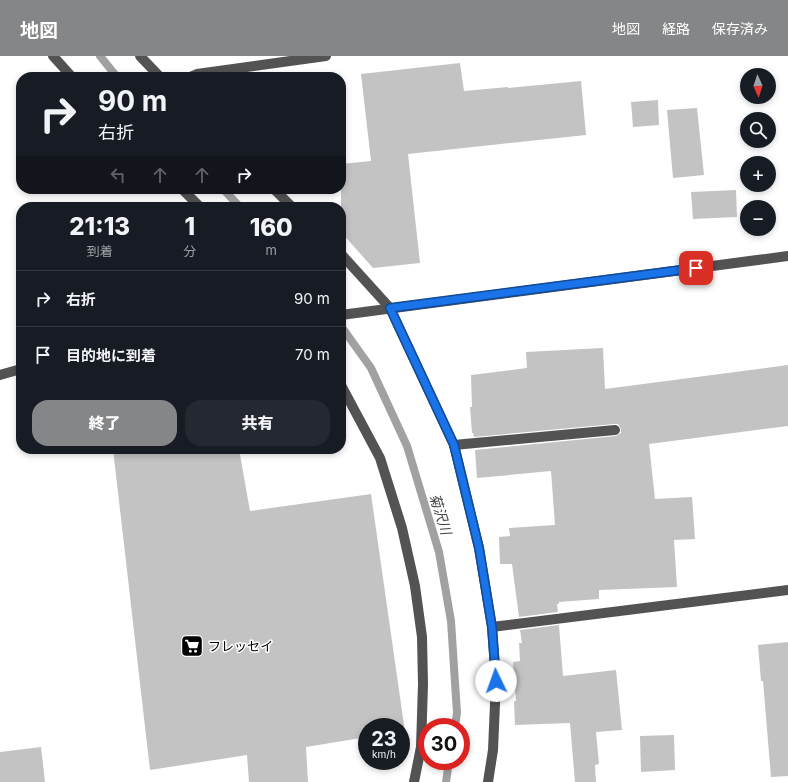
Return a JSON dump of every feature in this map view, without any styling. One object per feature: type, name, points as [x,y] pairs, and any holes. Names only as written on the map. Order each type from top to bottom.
[{"type":"street","points":[[52,56],[67,72]]},
{"type":"street","points":[[140,56],[155,72]]},
{"type":"street","points":[[211,72],[326,56]]},
{"type":"street","points":[[187,194],[195,202]]},
{"type":"street","points":[[279,194],[287,202]]},
{"type":"street","points":[[346,314],[788,256]]},
{"type":"street","points":[[346,260],[390,308],[454,445],[479,548],[492,627],[496,681],[493,750],[488,782]]},
{"type":"street","points":[[0,375],[16,371]]},
{"type":"street","points":[[346,394],[380,458],[402,528],[415,586],[422,637],[423,684],[420,747],[414,782]]},
{"type":"street","points":[[454,445],[615,430]]},
{"type":"street","points":[[492,627],[788,590]]},
{"type":"building","points":[[460,63],[464,91],[581,81],[586,135],[408,154],[420,263],[373,268],[346,238],[346,202],[341,202],[341,194],[346,194],[346,164],[371,161],[361,74]]},
{"type":"building","points":[[658,100],[659,125],[633,127],[631,102]]},
{"type":"building","points":[[697,108],[704,175],[673,178],[667,110]]},
{"type":"building","points":[[736,190],[737,217],[693,219],[691,192]]},
{"type":"building","points":[[603,348],[605,389],[788,365],[788,426],[649,444],[655,499],[692,497],[695,539],[674,540],[677,587],[599,590],[599,599],[559,602],[559,604],[557,604],[558,612],[519,617],[512,564],[500,564],[499,537],[510,536],[509,528],[555,525],[551,471],[477,478],[475,450],[616,436],[621,433],[621,429],[618,424],[614,424],[474,437],[472,433],[470,407],[472,407],[471,375],[527,368],[526,352]]},
{"type":"building","points":[[114,454],[240,454],[250,511],[371,494],[403,718],[358,718],[358,738],[306,747],[308,782],[249,782],[247,755],[150,770]]},
{"type":"building","points":[[559,625],[563,676],[616,670],[622,730],[596,732],[599,764],[595,765],[596,782],[575,782],[570,723],[515,725],[514,701],[516,701],[513,662],[520,661],[519,643],[522,643],[520,630]]},
{"type":"building","points":[[788,642],[788,776],[771,777],[763,681],[761,681],[758,645]]},
{"type":"building","points":[[674,735],[675,770],[641,772],[640,736]]},
{"type":"building","points":[[41,747],[45,782],[0,782],[0,752]]},
{"type":"waterway","name":"菊沢川","points":[[100,56],[113,72]]},
{"type":"waterway","name":"菊沢川","points":[[228,194],[235,202]]},
{"type":"waterway","name":"菊沢川","points":[[346,333],[371,368],[407,446],[439,552],[451,621],[456,718]]},
{"type":"waterway","name":"菊沢川","points":[[446,782],[448,770]]},
{"type":"place","name":"フレッセイ","points":[[192,646]]},
{"type":"route","points":[[496,681],[492,627],[479,548],[454,445],[390,308],[696,268]]}]
